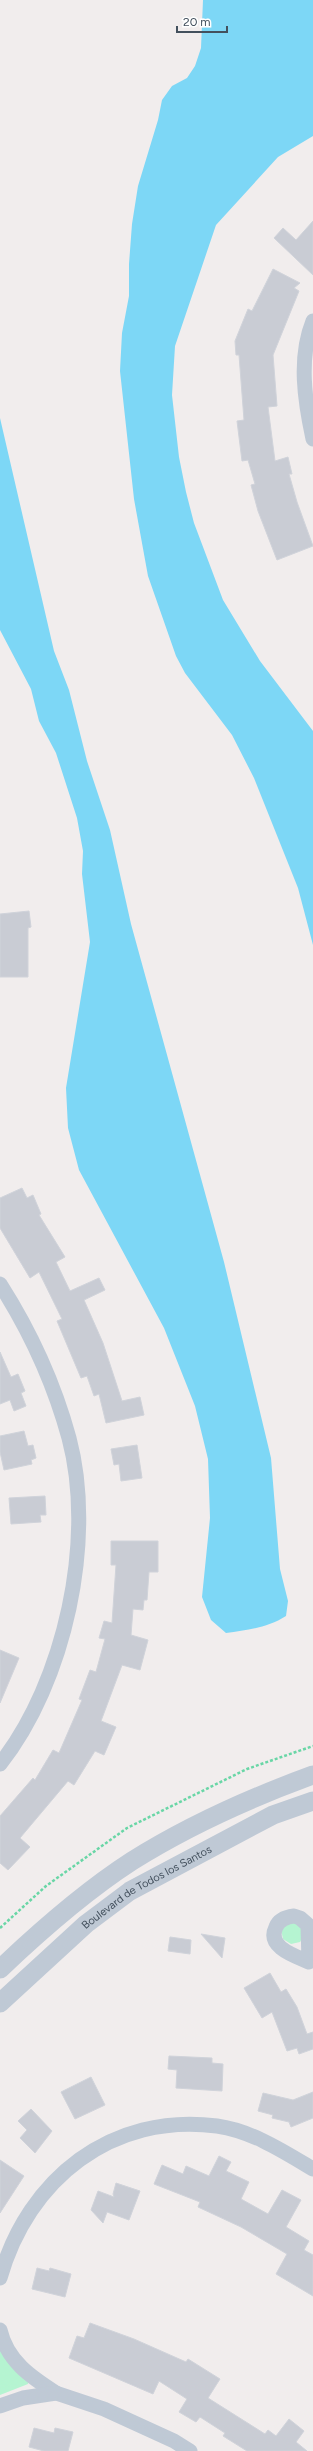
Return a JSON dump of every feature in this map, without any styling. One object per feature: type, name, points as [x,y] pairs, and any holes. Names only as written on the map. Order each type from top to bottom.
[{"type":"street","points":[[313,321],[307,341],[305,359],[305,382],[313,439]]},
{"type":"street","points":[[0,1284],[30,1336],[54,1392],[69,1439],[77,1490],[78,1538],[76,1580],[56,1659],[37,1703],[0,1764]]},
{"type":"street","points":[[0,1969],[81,1898],[131,1862],[180,1833],[250,1800],[313,1775]]},
{"type":"street","name":"Boulevard de Todos los Santos","points":[[0,2003],[86,1924],[130,1891],[273,1815],[313,1802]]},
{"type":"street","points":[[0,2278],[4,2263],[21,2229],[42,2196],[56,2179],[82,2157],[120,2136],[146,2128],[184,2124],[218,2126],[254,2136],[313,2169]]},
{"type":"street","points":[[0,2330],[11,2356],[28,2375],[56,2393],[104,2409],[174,2441],[190,2451]]},
{"type":"street","points":[[0,2406],[23,2398],[56,2393]]},
{"type":"path","points":[[0,1928],[46,1886],[126,1828],[247,1769],[313,1746]]},
{"type":"green space","points":[[295,1919],[305,1934],[300,1942],[291,1944],[283,1939],[281,1929],[286,1921]]},
{"type":"green space","points":[[0,2347],[29,2378],[28,2384],[0,2395]]},
{"type":"water","points":[[203,0],[313,0],[313,136],[278,157],[216,225],[175,346],[172,395],[179,457],[186,492],[194,523],[223,600],[260,661],[313,731],[313,945],[298,888],[254,778],[232,735],[185,673],[176,656],[148,576],[134,499],[120,371],[122,333],[129,296],[129,264],[132,224],[138,186],[158,120],[162,100],[172,86],[187,78],[195,66],[201,48]]},
{"type":"water","points":[[0,418],[54,651],[69,690],[87,761],[110,830],[131,924],[224,1262],[271,1458],[280,1569],[288,1601],[286,1616],[264,1626],[226,1633],[211,1620],[202,1597],[210,1518],[208,1459],[195,1406],[164,1328],[79,1170],[68,1128],[66,1088],[90,942],[82,874],[83,851],[77,818],[56,753],[39,721],[31,689],[0,630]]},
{"type":"building","points":[[313,221],[313,275],[274,238],[283,228],[296,240]]},
{"type":"building","points":[[273,269],[300,283],[294,288],[299,291],[273,355],[277,406],[268,407],[275,461],[288,457],[292,474],[289,474],[297,502],[313,546],[277,560],[258,511],[251,485],[255,484],[248,460],[242,461],[237,421],[244,420],[239,355],[236,355],[235,341],[248,309],[252,311]]},
{"type":"building","points":[[29,911],[31,927],[28,928],[28,977],[0,977],[0,914]]},
{"type":"building","points":[[22,1188],[27,1198],[33,1195],[41,1214],[39,1215],[65,1257],[56,1262],[70,1291],[99,1278],[105,1290],[84,1300],[103,1343],[122,1401],[140,1397],[144,1415],[106,1423],[99,1394],[94,1396],[87,1376],[81,1378],[57,1321],[62,1319],[39,1272],[30,1278],[0,1228],[0,1198]]},
{"type":"building","points":[[0,1352],[11,1377],[18,1374],[25,1391],[21,1393],[26,1406],[14,1411],[10,1400],[0,1404]]},
{"type":"building","points":[[24,1431],[28,1446],[33,1445],[36,1458],[31,1460],[32,1464],[4,1470],[0,1452],[0,1436]]},
{"type":"building","points":[[137,1445],[142,1478],[121,1481],[119,1464],[114,1465],[111,1449]]},
{"type":"building","points":[[45,1496],[46,1515],[40,1515],[41,1522],[11,1524],[9,1498]]},
{"type":"building","points":[[111,1541],[158,1541],[158,1572],[149,1572],[147,1600],[144,1600],[143,1610],[133,1609],[131,1635],[148,1640],[140,1670],[122,1665],[101,1721],[116,1727],[104,1755],[95,1751],[74,1785],[68,1781],[20,1838],[30,1847],[8,1870],[0,1863],[0,1816],[33,1778],[35,1780],[53,1750],[59,1753],[82,1700],[79,1699],[90,1670],[96,1672],[105,1639],[99,1638],[104,1621],[112,1623],[116,1565],[111,1565]]},
{"type":"building","points":[[0,1650],[19,1658],[0,1703]]},
{"type":"building","points":[[201,1934],[225,1938],[222,1958]]},
{"type":"building","points":[[170,1937],[191,1940],[190,1954],[168,1951]]},
{"type":"building","points":[[270,1973],[281,1992],[286,1989],[297,2007],[307,2034],[313,2032],[313,2049],[299,2054],[297,2048],[287,2051],[272,2012],[262,2018],[244,1988]]},
{"type":"building","points":[[169,2056],[212,2058],[212,2063],[223,2064],[222,2091],[176,2088],[177,2070],[168,2069]]},
{"type":"building","points":[[91,2077],[105,2105],[75,2119],[61,2092]]},
{"type":"building","points":[[313,2092],[313,2118],[291,2127],[289,2122],[272,2118],[273,2115],[258,2111],[263,2093],[293,2100]]},
{"type":"building","points":[[31,2109],[52,2131],[35,2153],[20,2138],[27,2130],[18,2121]]},
{"type":"building","points":[[219,2156],[231,2162],[226,2171],[249,2182],[241,2199],[268,2214],[282,2190],[301,2200],[286,2227],[309,2241],[304,2250],[313,2255],[313,2296],[276,2274],[287,2254],[241,2227],[198,2207],[200,2202],[154,2184],[162,2165],[183,2174],[186,2166],[209,2176]]},
{"type":"building","points":[[0,2160],[24,2176],[0,2213]]},
{"type":"building","points":[[116,2183],[140,2191],[129,2220],[107,2212],[103,2223],[91,2210],[98,2191],[114,2197],[113,2194]]},
{"type":"building","points":[[37,2268],[49,2271],[50,2268],[71,2274],[65,2297],[32,2289]]},
{"type":"building","points":[[90,2323],[134,2339],[186,2362],[188,2359],[220,2379],[208,2398],[265,2434],[268,2430],[276,2436],[289,2419],[304,2431],[296,2442],[307,2451],[247,2451],[223,2436],[225,2433],[200,2417],[196,2422],[179,2412],[187,2399],[159,2381],[153,2394],[69,2358],[77,2336],[84,2338]]},
{"type":"building","points":[[34,2428],[54,2433],[55,2428],[73,2432],[68,2451],[44,2451],[29,2447]]}]
